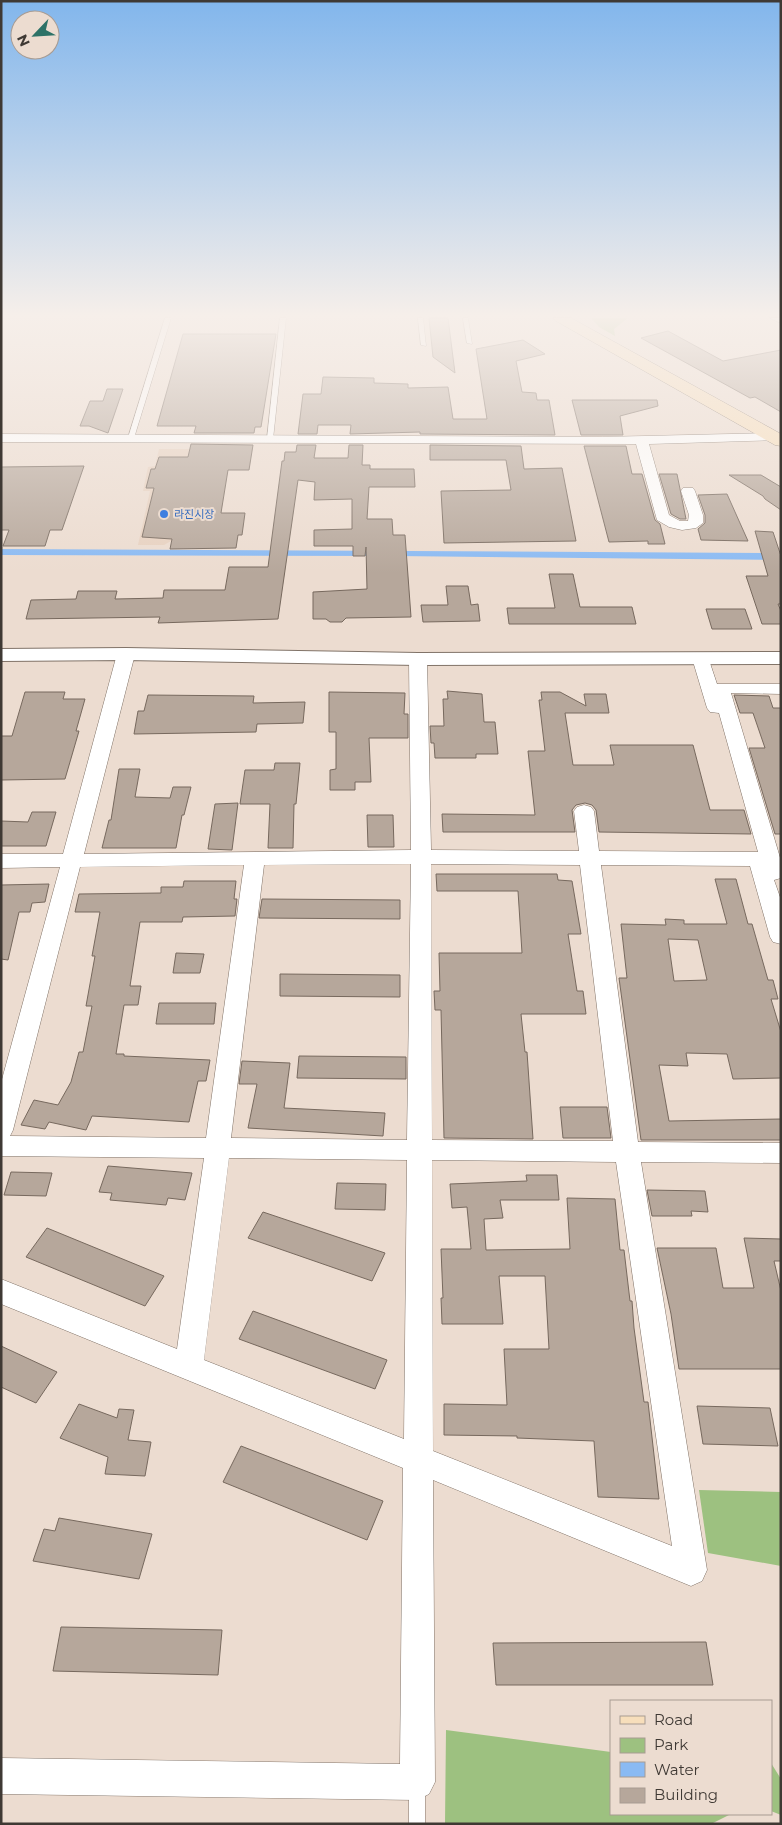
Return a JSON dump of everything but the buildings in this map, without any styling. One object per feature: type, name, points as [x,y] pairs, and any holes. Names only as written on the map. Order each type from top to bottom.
[{"type":"main road","points":[[715,403],[778,439]]},
{"type":"street","points":[[1,438],[592,441],[778,439]]},
{"type":"street","points":[[642,440],[662,517],[680,526],[688,526],[695,523],[696,515],[688,491]]},
{"type":"street","points":[[1,655],[126,654],[418,659],[781,658]]},
{"type":"street","points":[[1,1130],[126,654]]},
{"type":"street","points":[[701,658],[741,791]]},
{"type":"street","points":[[1,1776],[417,1782],[420,857],[418,659]]},
{"type":"street","points":[[781,689],[721,688],[781,893]]},
{"type":"street","points":[[1,1291],[691,1570],[628,1153],[584,811]]},
{"type":"street","points":[[1,861],[420,857],[758,859],[781,937]]},
{"type":"street","points":[[189,1366],[255,860]]},
{"type":"street","points":[[1,1146],[781,1153]]},
{"type":"lane","points":[[131,438],[142,403]]},
{"type":"lane","points":[[270,439],[274,403]]},
{"type":"lane","points":[[417,1782],[417,1824]]},
{"type":"shaded area","name":"라진시장","points":[[159,449],[197,449],[178,537],[164,545],[138,545],[150,491],[143,491],[148,467],[155,466]]},
{"type":"green space","points":[[699,1490],[781,1492],[781,1566],[708,1553]]},
{"type":"green space","points":[[446,1730],[610,1752],[610,1815],[729,1815],[711,1824],[445,1824]]},
{"type":"green space","points":[[772,1765],[781,1779],[781,1815],[772,1811]]},
{"type":"water","points":[[1,549],[781,553],[781,560],[396,556],[1,555]]},
{"type":"place","name":"라진시장","points":[[164,514]]}]
